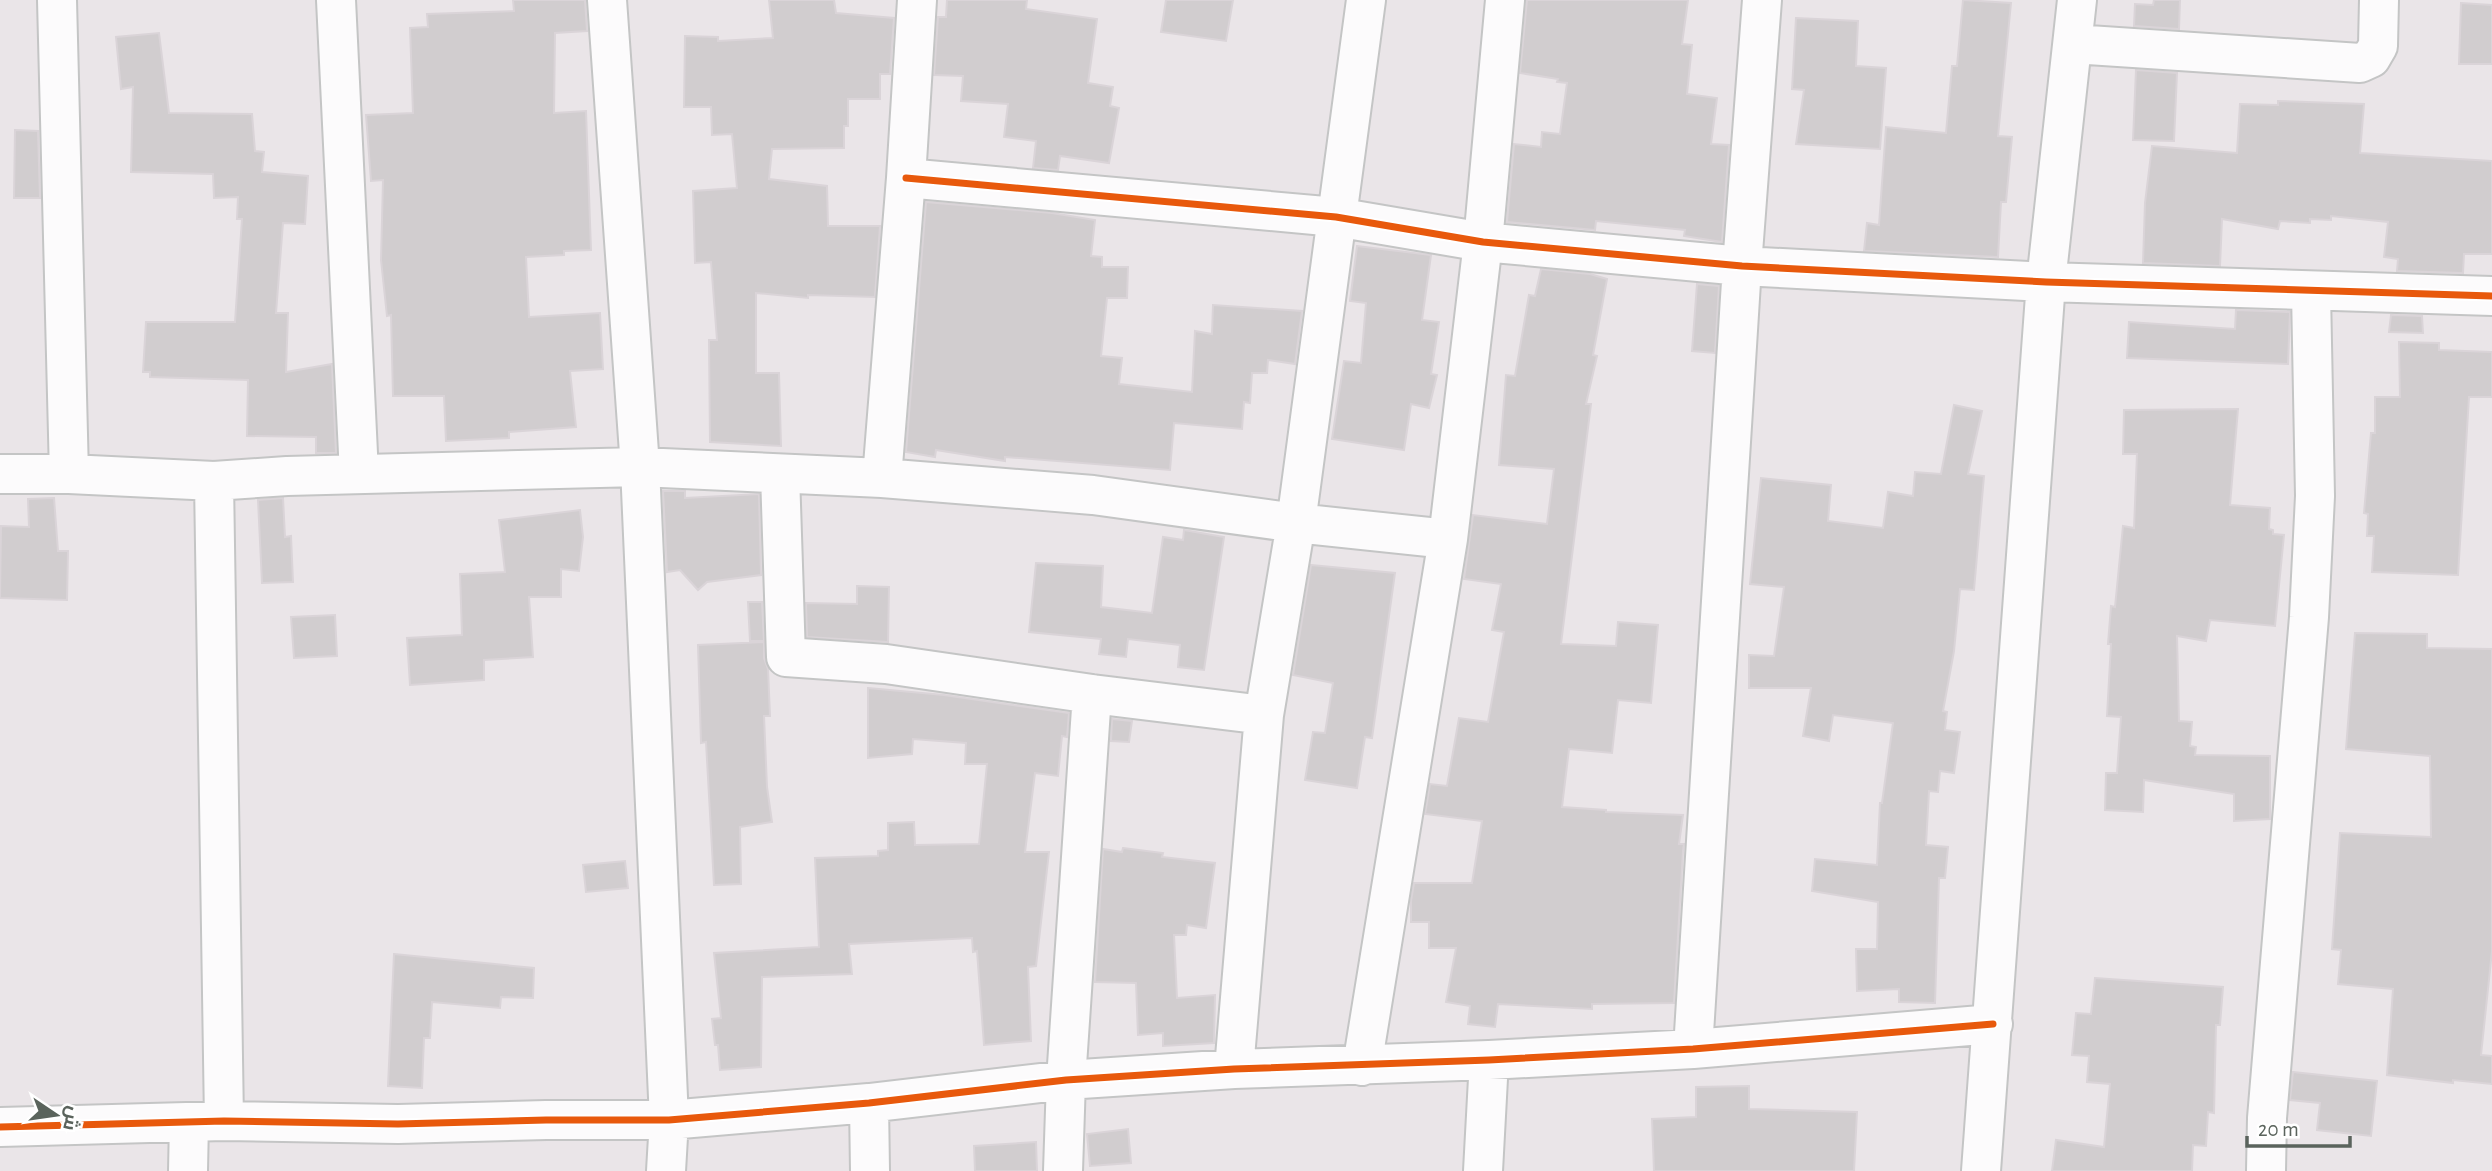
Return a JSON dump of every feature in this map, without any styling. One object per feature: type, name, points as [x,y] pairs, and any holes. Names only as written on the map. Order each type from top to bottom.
[{"type":"street","points":[[57,0],[69,474]]},
{"type":"street","points":[[336,0],[359,474]]},
{"type":"street","points":[[607,0],[640,467],[669,1120],[666,1171]]},
{"type":"street","points":[[882,478],[917,0]]},
{"type":"street","points":[[1234,1069],[1265,715],[1296,523],[1366,0]]},
{"type":"street","points":[[1362,1066],[1448,539],[1483,242],[1505,0]]},
{"type":"street","points":[[1693,1049],[1742,265],[1762,0]]},
{"type":"street","points":[[1981,1171],[2046,282],[2077,0]]},
{"type":"street","points":[[2073,44],[2360,63],[2371,58],[2378,46],[2379,0]]},
{"type":"street","points":[[906,178],[1336,218],[1483,242],[1742,265],[2046,282],[2492,296]]},
{"type":"street","points":[[2266,1171],[2268,1104],[2310,603],[2315,496],[2311,292]]},
{"type":"street","points":[[0,474],[69,474],[214,481],[359,474],[640,467],[882,478],[1093,495],[1296,523],[1448,539]]},
{"type":"street","points":[[780,474],[786,657],[886,664],[1092,694],[1265,715]]},
{"type":"street","points":[[188,1171],[206,1122],[214,481]]},
{"type":"street","points":[[1063,1171],[1066,1080],[1092,694]]},
{"type":"street","points":[[0,1127],[206,1122],[398,1124],[669,1120],[869,1103],[1066,1080],[1234,1069],[1362,1066],[1693,1049],[1993,1024]]},
{"type":"street","points":[[1483,1171],[1489,1060]]},
{"type":"street","points":[[869,1103],[870,1171]]},
{"type":"building","points":[[513,0],[585,0],[587,31],[555,33],[554,113],[586,111],[591,250],[526,257],[529,317],[600,313],[603,369],[570,371],[576,427],[509,432],[509,438],[446,441],[444,396],[393,396],[391,315],[387,316],[381,260],[383,180],[371,181],[366,115],[413,113],[410,28],[428,27],[427,14],[514,11]]},
{"type":"building","points":[[769,0],[834,0],[836,13],[894,18],[890,74],[880,74],[880,99],[848,99],[848,126],[844,126],[844,148],[772,149],[769,179],[827,186],[828,226],[880,226],[875,297],[808,295],[808,298],[756,293],[756,373],[779,373],[781,446],[710,442],[709,340],[717,340],[711,262],[695,263],[693,191],[737,188],[732,134],[712,135],[711,107],[684,107],[685,36],[718,37],[718,41],[773,38]]},
{"type":"building","points":[[947,0],[1027,0],[1026,9],[1097,19],[1088,83],[1113,87],[1110,106],[1119,108],[1109,163],[1060,156],[1058,170],[1033,168],[1036,141],[1004,137],[1008,104],[961,101],[963,76],[934,75],[938,17],[946,17]]},
{"type":"building","points":[[1166,0],[1233,0],[1226,41],[1161,32]]},
{"type":"building","points":[[1527,0],[1688,0],[1682,44],[1692,45],[1687,94],[1717,98],[1711,144],[1729,145],[1722,242],[1684,236],[1685,230],[1596,221],[1595,230],[1507,222],[1514,144],[1541,147],[1542,132],[1560,134],[1567,83],[1520,73]]},
{"type":"building","points":[[1963,0],[2011,3],[1998,136],[2012,137],[2006,202],[2001,202],[1998,257],[1864,251],[1867,223],[1879,225],[1886,127],[1946,133],[1952,66],[1957,66]]},
{"type":"building","points":[[2154,0],[2180,0],[2179,29],[2134,26],[2135,4],[2153,5]]},
{"type":"building","points":[[2461,3],[2492,5],[2492,64],[2459,64]]},
{"type":"building","points":[[1796,18],[1858,21],[1856,66],[1886,68],[1880,149],[1796,144],[1804,90],[1792,89]]},
{"type":"building","points":[[159,33],[169,113],[252,114],[255,151],[264,152],[262,172],[308,176],[305,224],[283,223],[276,313],[288,313],[286,372],[332,364],[336,453],[316,453],[316,437],[247,436],[248,380],[150,377],[150,372],[143,372],[146,322],[235,322],[242,219],[237,219],[238,197],[214,198],[213,174],[131,172],[133,87],[121,89],[116,37]]},
{"type":"building","points":[[2136,70],[2177,73],[2174,141],[2133,140]]},
{"type":"building","points":[[2278,101],[2364,104],[2360,153],[2492,161],[2492,254],[2464,254],[2463,273],[2397,271],[2398,259],[2384,257],[2388,222],[2331,216],[2331,220],[2310,219],[2310,223],[2280,221],[2278,229],[2222,219],[2220,266],[2143,263],[2145,203],[2152,146],[2237,153],[2240,104],[2278,105]]},
{"type":"building","points":[[15,130],[38,131],[40,198],[14,198]]},
{"type":"building","points":[[926,202],[1052,213],[1095,220],[1091,256],[1102,257],[1102,267],[1128,267],[1127,298],[1107,298],[1101,356],[1122,358],[1119,384],[1192,392],[1195,331],[1212,334],[1213,305],[1302,311],[1295,364],[1268,360],[1267,373],[1252,373],[1250,403],[1244,402],[1242,429],[1174,423],[1170,470],[1005,457],[1005,461],[936,450],[935,457],[906,452]]},
{"type":"building","points":[[1357,246],[1431,255],[1422,320],[1439,322],[1431,374],[1437,375],[1429,408],[1411,404],[1404,450],[1332,439],[1344,361],[1361,363],[1366,303],[1350,301]]},
{"type":"building","points":[[1541,269],[1590,274],[1607,279],[1593,355],[1597,356],[1586,404],[1591,404],[1561,644],[1616,646],[1618,622],[1658,625],[1651,703],[1618,700],[1612,753],[1569,749],[1562,807],[1683,815],[1679,844],[1684,844],[1674,1003],[1592,1004],[1592,1009],[1498,1004],[1495,1027],[1468,1024],[1470,1006],[1446,1002],[1456,948],[1429,948],[1429,922],[1411,922],[1411,901],[1414,883],[1472,883],[1482,821],[1425,814],[1430,784],[1447,786],[1459,718],[1488,722],[1504,632],[1492,630],[1501,584],[1464,579],[1473,515],[1547,524],[1554,469],[1499,465],[1506,375],[1515,376],[1529,295],[1535,296]]},
{"type":"building","points":[[1697,284],[1719,286],[1715,353],[1692,351]]},
{"type":"building","points":[[2236,310],[2290,312],[2288,364],[2127,358],[2129,322],[2235,329]]},
{"type":"building","points":[[2391,315],[2422,316],[2423,333],[2389,332]]},
{"type":"building","points":[[2399,342],[2439,343],[2439,350],[2492,352],[2492,397],[2469,397],[2458,575],[2372,572],[2374,536],[2367,536],[2368,514],[2364,513],[2371,433],[2375,433],[2375,397],[2400,397]]},
{"type":"building","points":[[1954,405],[1982,411],[1968,474],[1984,476],[1974,590],[1960,589],[1954,651],[1943,711],[1947,712],[1945,730],[1960,732],[1954,773],[1940,771],[1938,792],[1929,791],[1926,845],[1948,847],[1945,878],[1939,878],[1935,1003],[1899,1002],[1899,989],[1857,991],[1856,949],[1877,949],[1878,902],[1812,891],[1815,859],[1877,865],[1880,803],[1893,723],[1833,715],[1829,741],[1803,736],[1811,688],[1749,688],[1749,655],[1774,656],[1784,587],[1750,584],[1761,478],[1831,485],[1828,521],[1883,528],[1888,492],[1913,496],[1915,472],[1941,474]]},
{"type":"building","points":[[2238,409],[2230,505],[2270,508],[2269,529],[2273,530],[2273,534],[2284,535],[2275,626],[2210,620],[2206,641],[2177,636],[2179,721],[2192,722],[2190,746],[2196,747],[2195,755],[2270,756],[2270,819],[2234,821],[2234,794],[2144,780],[2143,812],[2105,810],[2106,773],[2117,773],[2121,717],[2107,716],[2111,606],[2115,607],[2123,526],[2134,528],[2137,454],[2123,454],[2124,410]]},
{"type":"building","points":[[663,491],[685,491],[685,498],[759,494],[761,575],[707,582],[698,590],[680,570],[667,572]]},
{"type":"building","points":[[54,498],[58,551],[68,551],[67,600],[0,598],[1,526],[29,527],[28,499]]},
{"type":"building","points":[[283,498],[285,537],[291,536],[293,582],[262,583],[258,500]]},
{"type":"building","points":[[580,510],[583,537],[579,571],[561,569],[561,597],[529,597],[533,657],[484,660],[484,680],[410,685],[407,638],[462,635],[460,574],[505,572],[499,520]]},
{"type":"building","points":[[1184,530],[1224,537],[1204,670],[1178,667],[1180,645],[1128,639],[1126,657],[1099,654],[1101,639],[1029,632],[1036,563],[1103,566],[1101,607],[1152,613],[1163,537],[1183,540]]},
{"type":"building","points":[[1311,565],[1395,573],[1372,738],[1365,737],[1357,788],[1305,780],[1313,732],[1325,733],[1333,683],[1293,675]]},
{"type":"building","points":[[857,586],[889,587],[888,642],[807,637],[806,603],[857,604]]},
{"type":"building","points":[[748,602],[762,602],[764,641],[750,641]]},
{"type":"building","points":[[335,615],[337,656],[294,658],[291,617]]},
{"type":"building","points":[[2355,633],[2427,634],[2427,648],[2492,649],[2492,951],[2481,1055],[2492,1056],[2492,1084],[2453,1080],[2453,1083],[2387,1075],[2393,989],[2338,984],[2341,950],[2332,949],[2340,833],[2431,837],[2430,756],[2346,749]]},
{"type":"building","points":[[764,642],[770,716],[764,716],[767,787],[772,822],[740,827],[741,884],[714,885],[706,742],[701,743],[698,645]]},
{"type":"building","points":[[868,688],[944,695],[1069,713],[1067,737],[1062,736],[1058,776],[1035,773],[1025,852],[1049,852],[1036,966],[1028,967],[1031,1041],[984,1045],[977,951],[973,952],[972,938],[849,944],[852,974],[762,977],[761,1067],[720,1070],[712,1019],[721,1018],[714,953],[819,947],[815,858],[878,856],[878,851],[888,850],[888,823],[914,822],[915,845],[979,844],[987,764],[965,764],[966,743],[913,739],[912,754],[868,758]]},
{"type":"building","points":[[1112,719],[1132,721],[1129,742],[1111,741]]},
{"type":"building","points":[[1123,848],[1163,853],[1162,857],[1215,863],[1206,928],[1187,925],[1186,935],[1174,935],[1177,998],[1215,995],[1214,1043],[1163,1046],[1163,1033],[1138,1035],[1136,983],[1095,982],[1103,849],[1122,852]]},
{"type":"building","points":[[625,861],[628,888],[586,892],[583,865]]},
{"type":"building","points":[[394,954],[534,968],[533,998],[501,997],[500,1008],[432,1002],[430,1038],[424,1038],[422,1088],[388,1086]]},
{"type":"building","points":[[2095,978],[2223,987],[2220,1025],[2216,1025],[2214,1113],[2208,1112],[2206,1146],[2193,1145],[2192,1171],[2052,1171],[2056,1140],[2104,1147],[2110,1084],[2087,1082],[2089,1056],[2072,1055],[2076,1013],[2091,1014]]},
{"type":"building","points":[[2293,1072],[2377,1081],[2371,1136],[2317,1130],[2320,1103],[2290,1100]]},
{"type":"building","points":[[1749,1086],[1749,1109],[1857,1112],[1854,1171],[1654,1171],[1652,1119],[1696,1117],[1696,1087]]},
{"type":"building","points":[[1128,1129],[1131,1163],[1090,1166],[1087,1134]]},
{"type":"building","points":[[1036,1142],[1037,1171],[975,1171],[974,1146]]},
{"type":"cycle path","points":[[906,178],[1336,217],[1483,242],[1742,266],[2046,282],[2492,296]]},
{"type":"cycle path","points":[[0,1127],[224,1121],[398,1124],[669,1120],[869,1103],[1066,1080],[1234,1069],[1489,1060],[1693,1049],[1993,1024]]}]
